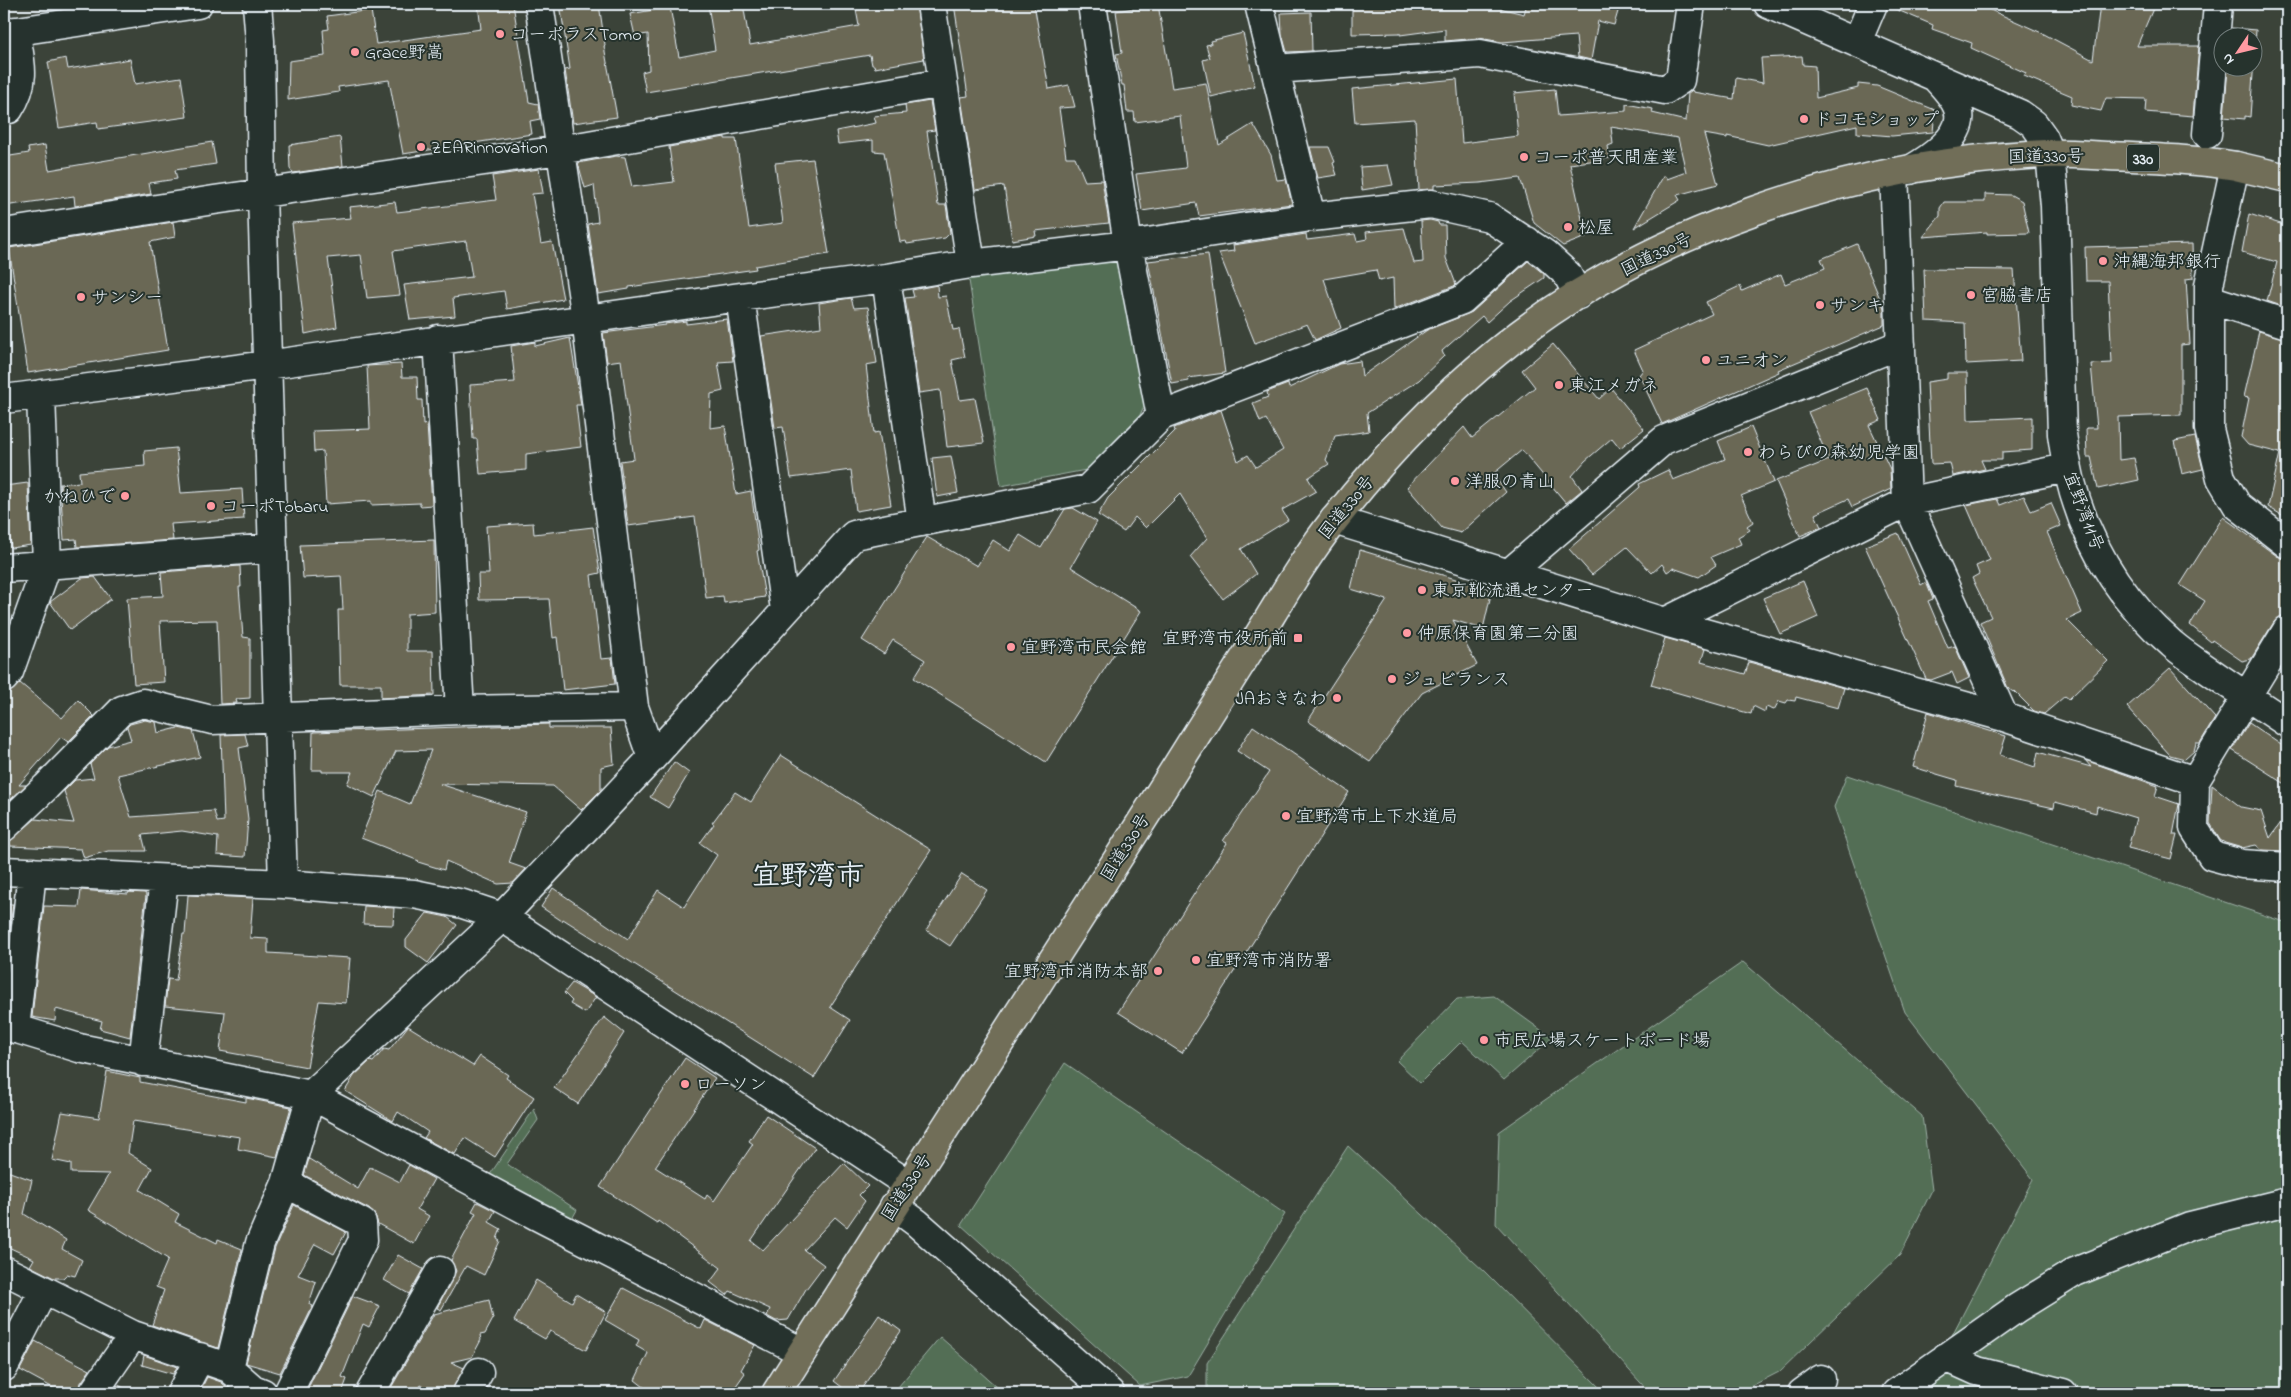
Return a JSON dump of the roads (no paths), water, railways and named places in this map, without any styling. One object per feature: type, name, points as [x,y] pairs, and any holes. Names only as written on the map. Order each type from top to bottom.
[{"type":"highway","name":"国道330号","points":[[776,1393],[901,1195],[1126,847],[1311,552],[1334,520],[1400,443],[1454,389],[1499,350],[1578,295],[1660,250],[1729,219],[1805,194],[1902,171],[1976,159],[2050,153],[2158,158],[2235,166],[2287,178]]},
{"type":"street","points":[[4,110],[9,109],[18,95],[22,83],[20,55],[9,32],[198,4]]},
{"type":"street","points":[[257,4],[260,41],[262,193],[284,884]]},
{"type":"street","points":[[539,4],[586,319],[634,706],[652,758]]},
{"type":"street","points":[[931,4],[971,264]]},
{"type":"street","points":[[1092,4],[1128,245],[1161,416]]},
{"type":"street","points":[[1260,4],[1310,217]]},
{"type":"street","points":[[1275,68],[1480,54],[1665,90],[1680,80],[1691,4]]},
{"type":"street","points":[[1768,4],[2020,114],[2034,124],[2044,138],[2050,153]]},
{"type":"street","points":[[1857,42],[1873,4]]},
{"type":"street","points":[[2207,134],[2218,4]]},
{"type":"street","points":[[1934,76],[1952,96],[1959,113],[1958,125],[1948,142],[1927,160],[1902,171],[1901,344],[1907,502],[2004,717]]},
{"type":"street","points":[[4,233],[560,150],[943,83]]},
{"type":"street","name":"宜野湾11号","points":[[2050,153],[2055,206],[2062,434],[2066,468],[2083,520],[2097,550],[2116,582],[2132,603],[2173,646],[2287,723]]},
{"type":"street","points":[[2235,166],[2209,285],[2209,429],[2221,478],[2237,505],[2287,544]]},
{"type":"street","points":[[4,399],[886,278],[971,264],[1128,245],[1310,217],[1431,204],[1489,216],[1527,241],[1566,274],[1578,295]]},
{"type":"street","points":[[229,1368],[260,1243],[286,1183],[311,1095],[502,917],[652,758],[854,535],[1088,489],[1161,416],[1462,300],[1527,241]]},
{"type":"street","points":[[886,278],[922,522]]},
{"type":"street","points":[[740,297],[785,610]]},
{"type":"street","points":[[2209,299],[2287,324]]},
{"type":"street","points":[[438,339],[460,710]]},
{"type":"street","points":[[1508,574],[1664,440],[1901,344]]},
{"type":"street","points":[[4,678],[9,672],[47,565],[41,394]]},
{"type":"street","points":[[1665,622],[1907,502],[2066,468]]},
{"type":"street","points":[[1334,520],[1665,622],[2004,717],[2195,782]]},
{"type":"street","points":[[4,568],[273,548]]},
{"type":"street","points":[[2287,630],[2195,782],[2194,828],[2212,856],[2242,864],[2287,867]]},
{"type":"street","points":[[4,827],[122,710],[143,703],[212,720],[460,710],[634,706]]},
{"type":"street","points":[[4,871],[284,884],[414,894],[463,904],[502,917],[678,1032],[901,1195],[917,1223],[1110,1393]]},
{"type":"street","points":[[32,872],[10,1027],[79,1048],[311,1095],[537,1216],[802,1352]]},
{"type":"street","points":[[143,1062],[164,879]]},
{"type":"street","points":[[286,1183],[362,1223],[363,1240],[288,1393]]},
{"type":"street","points":[[1896,1393],[2017,1308],[2075,1272],[2190,1226],[2287,1202]]},
{"type":"street","points":[[4,1270],[132,1335],[229,1368],[255,1392]]},
{"type":"street","points":[[370,1393],[440,1271]]},
{"type":"street","points":[[4,1367],[43,1291]]},
{"type":"street","points":[[92,1393],[132,1335]]},
{"type":"street","points":[[182,1393],[200,1357]]},
{"type":"street","points":[[1946,1357],[1977,1371],[2063,1393]]},
{"type":"place","name":"コーポラスTomo","points":[[500,34]]},
{"type":"place","name":"Grace野嵩","points":[[355,52]]},
{"type":"place","name":"ドコモショップ","points":[[1804,119]]},
{"type":"place","name":"ZEARinnovation","points":[[421,147]]},
{"type":"place","name":"コーポ普天間産業","points":[[1524,157]]},
{"type":"place","name":"松屋","points":[[1568,227]]},
{"type":"place","name":"沖縄海邦銀行","points":[[2103,261]]},
{"type":"place","name":"宮脇書店","points":[[1971,295]]},
{"type":"place","name":"サンシー","points":[[81,297]]},
{"type":"place","name":"サンキ","points":[[1820,305]]},
{"type":"place","name":"ユニオン","points":[[1706,360]]},
{"type":"place","name":"東江メガネ","points":[[1559,385]]},
{"type":"place","name":"わらびの森幼児学園","points":[[1748,452]]},
{"type":"place","name":"洋服の青山","points":[[1455,481]]},
{"type":"place","name":"かねひで","points":[[125,496]]},
{"type":"place","name":"コーポTobaru","points":[[211,506]]},
{"type":"place","name":"東京靴流通センター","points":[[1422,590]]},
{"type":"place","name":"仲原保育園第二分園","points":[[1407,633]]},
{"type":"place","name":"宜野湾市役所前","points":[[1298,638]]},
{"type":"place","name":"宜野湾市民会館","points":[[1011,647]]},
{"type":"place","name":"ジュビランス","points":[[1392,679]]},
{"type":"place","name":"JAおきなわ","points":[[1337,698]]},
{"type":"place","name":"宜野湾市上下水道局","points":[[1286,816]]},
{"type":"place","name":"宜野湾市消防署","points":[[1196,960]]},
{"type":"place","name":"宜野湾市消防本部","points":[[1158,971]]},
{"type":"place","name":"市民広場スケートボード場","points":[[1484,1040]]},
{"type":"place","name":"ローソン","points":[[685,1084]]},
{"type":"district","name":"宜野湾市","points":[[808,874]]}]
